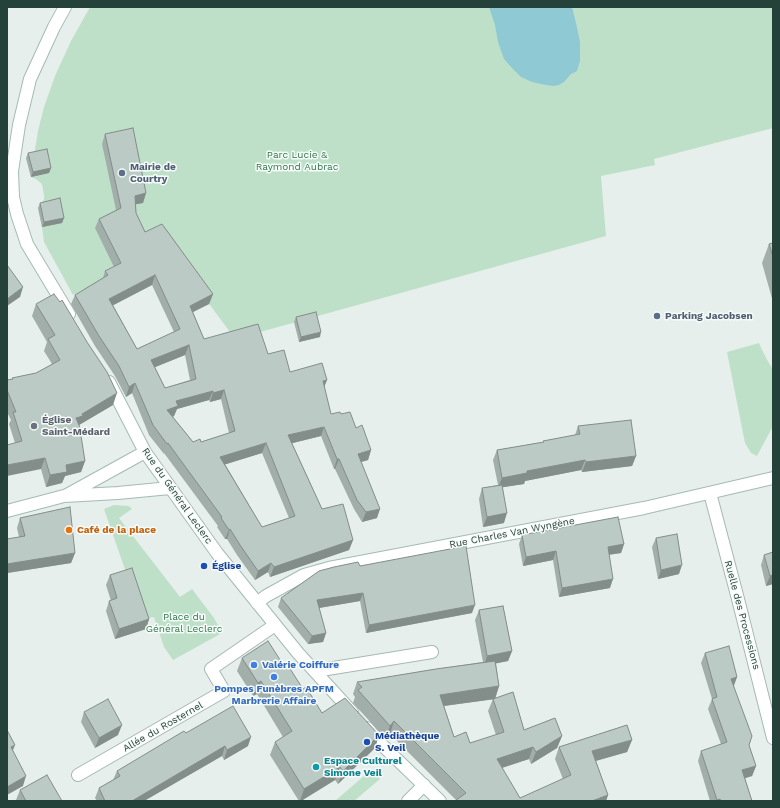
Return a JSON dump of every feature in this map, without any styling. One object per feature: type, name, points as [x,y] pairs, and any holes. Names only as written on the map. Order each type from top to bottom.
[{"type":"street","points":[[66,7],[54,27],[30,79],[9,172],[17,214],[28,244],[74,323]]},
{"type":"street","name":"Rue du Général Leclerc","points":[[105,374],[145,452],[217,553],[298,653],[380,743],[440,801]]},
{"type":"street","points":[[64,496],[145,452]]},
{"type":"street","name":"Rue Charles Van Wyngène","points":[[257,603],[266,596],[304,575],[329,568],[644,508],[773,478]]},
{"type":"street","points":[[7,511],[64,496],[118,494],[170,488]]},
{"type":"street","name":"Ruelle des Processions","points":[[710,492],[773,738]]},
{"type":"street","name":"Allée du Rosternel","points":[[78,775],[224,691],[211,669],[275,625]]},
{"type":"street","points":[[315,671],[432,652]]},
{"type":"street","points":[[408,801],[424,785]]},
{"type":"green space","name":"Parc Lucie & Raymond Aubrac","points":[[90,7],[773,7],[773,128],[654,159],[655,165],[601,176],[606,236],[235,339],[168,248],[73,295],[44,242],[38,208],[44,199],[42,184],[31,177],[26,158],[34,156],[44,107],[55,76],[71,41]]},
{"type":"green space","points":[[759,343],[773,369],[773,426],[757,456],[751,453],[745,443],[727,352]]},
{"type":"green space","name":"Place du Général Leclerc","points":[[114,505],[128,506],[132,509],[119,518],[180,597],[192,589],[214,618],[222,633],[173,660],[164,647],[154,617],[149,618],[128,578],[104,509]]},
{"type":"green space","points":[[372,769],[380,779],[354,801],[335,801]]},
{"type":"water","points":[[489,7],[572,7],[580,42],[580,61],[577,71],[571,74],[564,82],[553,86],[532,82],[521,77],[504,59]]},
{"type":"building","points":[[133,128],[146,193],[135,196],[136,213],[145,232],[162,224],[213,294],[190,306],[204,339],[258,324],[268,354],[284,350],[290,372],[322,363],[327,380],[323,381],[331,414],[350,412],[356,428],[362,425],[371,450],[358,454],[380,509],[366,512],[357,500],[339,459],[337,459],[324,427],[288,435],[322,509],[343,504],[353,540],[274,567],[271,563],[258,571],[221,518],[222,517],[168,443],[167,444],[153,425],[135,383],[129,387],[119,366],[75,295],[108,275],[105,271],[121,263],[99,219],[121,208],[105,134]],"holes":[[[155,275],[180,329],[137,349],[109,299]],[[189,345],[196,379],[165,388],[151,360]],[[224,390],[235,431],[201,442],[200,439],[193,442],[167,410],[178,406],[176,401],[213,391],[213,393]],[[266,443],[295,516],[262,527],[220,457]]]},
{"type":"building","points":[[47,149],[51,168],[33,172],[28,153]]},
{"type":"building","points":[[60,198],[64,218],[44,222],[40,203]]},
{"type":"building","points":[[773,243],[773,257],[769,244]]},
{"type":"building","points":[[7,265],[23,287],[7,299]]},
{"type":"building","points":[[54,294],[60,302],[62,300],[107,372],[117,393],[82,414],[83,416],[76,418],[83,435],[81,436],[85,461],[66,465],[67,472],[50,475],[45,458],[7,465],[7,445],[22,441],[13,412],[16,412],[7,390],[7,380],[36,373],[60,360],[48,339],[55,335],[36,304]]},
{"type":"building","points":[[316,312],[321,332],[301,337],[296,317]]},
{"type":"building","points":[[631,420],[636,456],[586,462],[585,460],[527,471],[527,473],[502,478],[497,450],[580,434],[578,426]]},
{"type":"building","points":[[502,485],[507,513],[487,517],[482,488]]},
{"type":"building","points":[[70,507],[75,553],[7,564],[7,539],[25,536],[20,518]]},
{"type":"building","points":[[618,517],[624,544],[608,547],[613,579],[562,588],[556,551],[526,557],[522,535]]},
{"type":"building","points":[[677,534],[682,565],[661,570],[656,538]]},
{"type":"building","points":[[466,546],[475,605],[369,625],[363,593],[317,600],[326,633],[312,636],[281,598],[319,571],[358,562],[360,566]]},
{"type":"building","points":[[773,552],[773,575],[770,576],[764,555]]},
{"type":"building","points":[[132,568],[149,619],[119,629],[109,601],[117,598],[110,575]]},
{"type":"building","points":[[503,606],[512,651],[487,656],[479,610]]},
{"type":"building","points":[[268,641],[284,666],[287,664],[303,689],[306,687],[322,713],[345,698],[379,735],[343,771],[340,767],[304,789],[275,742],[292,731],[261,681],[258,683],[242,658]]},
{"type":"building","points":[[729,646],[737,677],[731,679],[752,736],[749,745],[756,766],[742,770],[752,801],[717,800],[701,751],[727,742],[712,699],[717,697],[705,653]]},
{"type":"building","points":[[495,661],[499,686],[440,695],[454,737],[466,732],[470,743],[504,732],[493,699],[513,692],[524,730],[555,718],[562,736],[536,752],[533,747],[497,759],[520,798],[571,775],[559,747],[627,725],[632,740],[592,751],[608,795],[592,801],[455,801],[466,793],[394,721],[390,726],[358,690],[362,687],[357,682]]},
{"type":"building","points":[[108,699],[122,725],[99,738],[84,712]]},
{"type":"building","points":[[233,706],[251,737],[227,750],[225,746],[132,801],[105,801],[99,788],[120,776],[117,771],[184,731],[186,733]]},
{"type":"building","points":[[7,730],[15,745],[11,747],[26,776],[7,787]]},
{"type":"building","points":[[47,775],[62,801],[26,801],[20,790]]},
{"type":"place","name":"Mairie de Courtry","points":[[122,173]]},
{"type":"place","name":"Parking Jacobsen","points":[[657,316]]},
{"type":"place","name":"Église Saint-Médard","points":[[34,426]]},
{"type":"place","name":"Café de la place","points":[[69,530]]},
{"type":"place","name":"Église","points":[[204,566]]},
{"type":"place","name":"Valérie Coiffure","points":[[254,665]]},
{"type":"place","name":"Pompes Funèbres APFM Marbrerie Affaire","points":[[274,677]]},
{"type":"place","name":"Médiathèque S. Veil","points":[[367,742]]},
{"type":"place","name":"Espace Culturel Simone Veil","points":[[316,767]]}]
